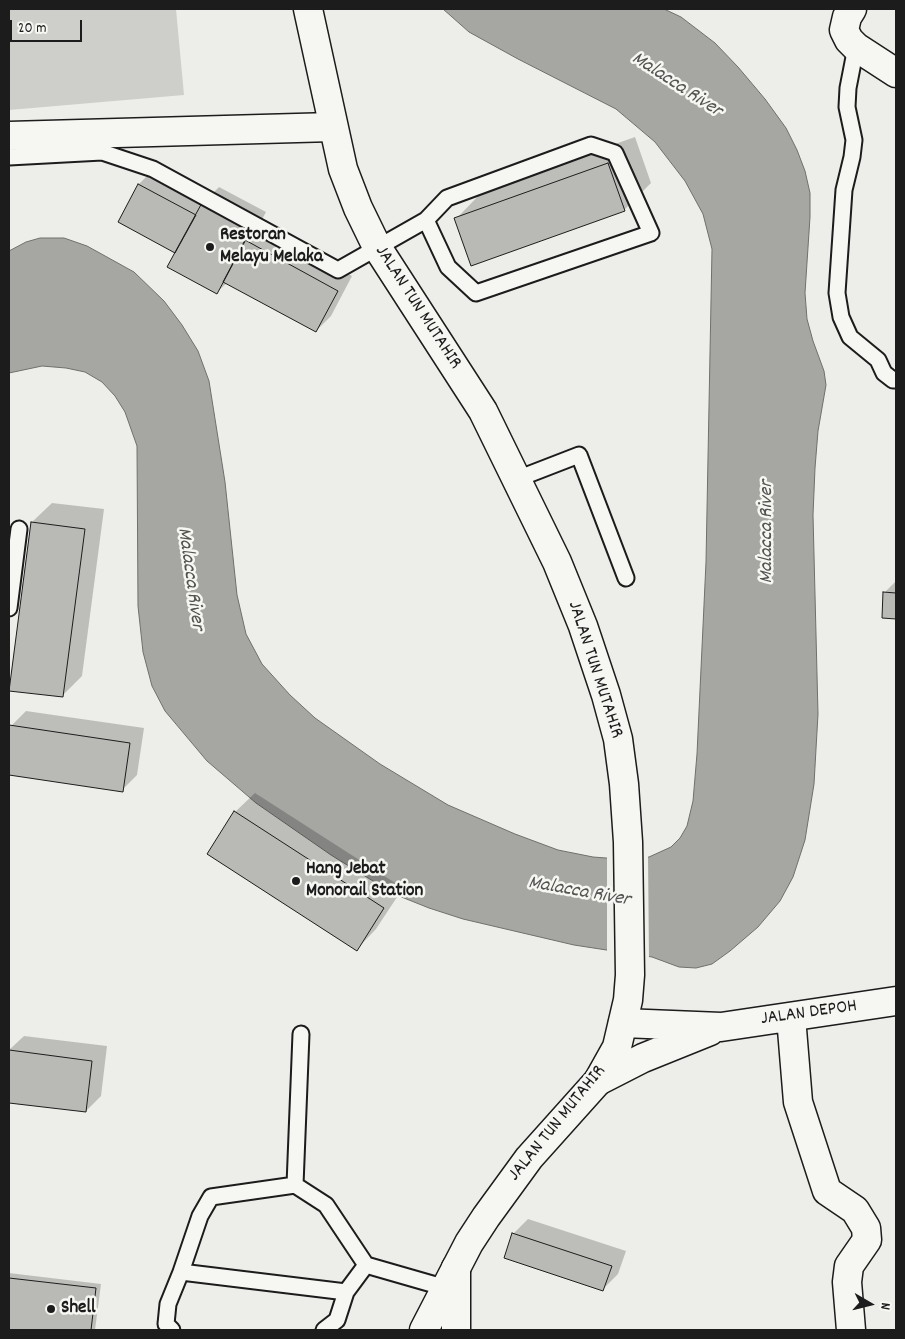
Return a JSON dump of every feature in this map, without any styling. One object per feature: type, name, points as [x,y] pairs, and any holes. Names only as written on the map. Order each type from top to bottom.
[{"type":"street","name":"JALAN TUN MUTAHIR","points":[[308,9],[343,169],[352,192],[377,248],[483,411],[556,562],[583,626],[606,695],[618,739],[624,784],[628,842],[630,975],[623,1023],[617,1047],[598,1081],[529,1158],[468,1243],[424,1330]]},
{"type":"street","points":[[852,9],[847,16],[844,30],[849,40],[856,47],[896,73]]},
{"type":"street","points":[[9,136],[333,127]]},
{"type":"street","name":"JALAN DEPOH","points":[[623,1023],[721,1027],[896,1001]]},
{"type":"street","points":[[791,1018],[798,1102],[827,1191],[855,1210],[866,1228],[867,1240],[849,1266],[847,1282],[851,1330]]},
{"type":"street","name":"JALAN DEPOH","points":[[598,1081],[643,1058],[721,1027]]},
{"type":"street","points":[[451,1278],[456,1330]]},
{"type":"lane","points":[[856,47],[848,88],[847,107],[854,140],[844,190],[837,293],[841,317],[850,337],[878,360],[884,373],[893,380],[896,380]]},
{"type":"lane","points":[[9,157],[102,152],[154,169],[338,270],[426,220],[447,198],[591,145],[615,153],[652,233],[476,293],[448,267],[426,220]]},
{"type":"lane","points":[[517,479],[579,455],[626,578]]},
{"type":"lane","points":[[9,608],[19,529]]},
{"type":"lane","points":[[295,1186],[301,1034]]},
{"type":"lane","points":[[172,1330],[166,1324],[168,1304],[200,1216],[211,1197],[295,1186],[326,1205],[366,1265],[451,1278]]},
{"type":"lane","points":[[324,1330],[337,1320],[346,1292],[366,1265]]},
{"type":"lane","points":[[181,1272],[346,1292]]},
{"type":"shaded area","points":[[9,9],[176,9],[184,95],[9,110]]},
{"type":"water","name":"Malacca River","points":[[443,9],[664,9],[681,17],[715,43],[738,67],[786,128],[805,171],[810,193],[805,293],[807,319],[824,371],[826,385],[818,431],[813,515],[818,714],[814,784],[805,840],[793,877],[780,901],[758,927],[712,964],[696,968],[679,967],[652,957],[574,945],[463,919],[429,908],[394,894],[331,855],[256,803],[207,761],[165,711],[152,686],[143,652],[138,606],[137,446],[125,412],[115,396],[102,382],[85,372],[42,366],[9,373],[9,251],[26,242],[40,238],[64,238],[87,246],[134,272],[164,301],[198,351],[209,381],[225,482],[237,595],[246,634],[262,664],[290,695],[315,718],[380,764],[448,805],[515,834],[558,850],[593,857],[632,860],[649,857],[671,847],[680,838],[687,826],[693,801],[697,754],[706,562],[712,249],[703,214],[685,181],[655,142],[616,109],[469,32]]},
{"type":"pier","points":[[648,855],[649,960],[607,953],[607,856],[631,858]]},
{"type":"building","points":[[608,163],[625,211],[471,266],[454,218]]},
{"type":"building","points":[[138,184],[196,215],[175,253],[118,222]]},
{"type":"building","name":"Restoran Melayu Melaka","points":[[203,201],[252,228],[217,294],[167,267]]},
{"type":"building","points":[[245,240],[338,291],[316,332],[223,282]]},
{"type":"building","points":[[31,522],[85,529],[63,697],[9,691]]},
{"type":"building","points":[[883,592],[896,593],[896,619],[882,618]]},
{"type":"building","points":[[9,725],[130,743],[123,792],[9,775]]},
{"type":"building","name":"Hang Jebat Monorail Station","points":[[234,811],[384,908],[357,951],[207,854]]},
{"type":"building","points":[[9,1050],[92,1061],[86,1112],[9,1103]]},
{"type":"building","points":[[512,1233],[612,1266],[603,1291],[504,1258]]},
{"type":"building","name":"Shell","points":[[9,1278],[96,1288],[91,1330],[9,1330]]},
{"type":"place","name":"Restoran Melayu Melaka","points":[[210,247]]},
{"type":"place","name":"Hang Jebat Monorail Station","points":[[296,881]]},
{"type":"place","name":"Shell","points":[[51,1309]]}]
